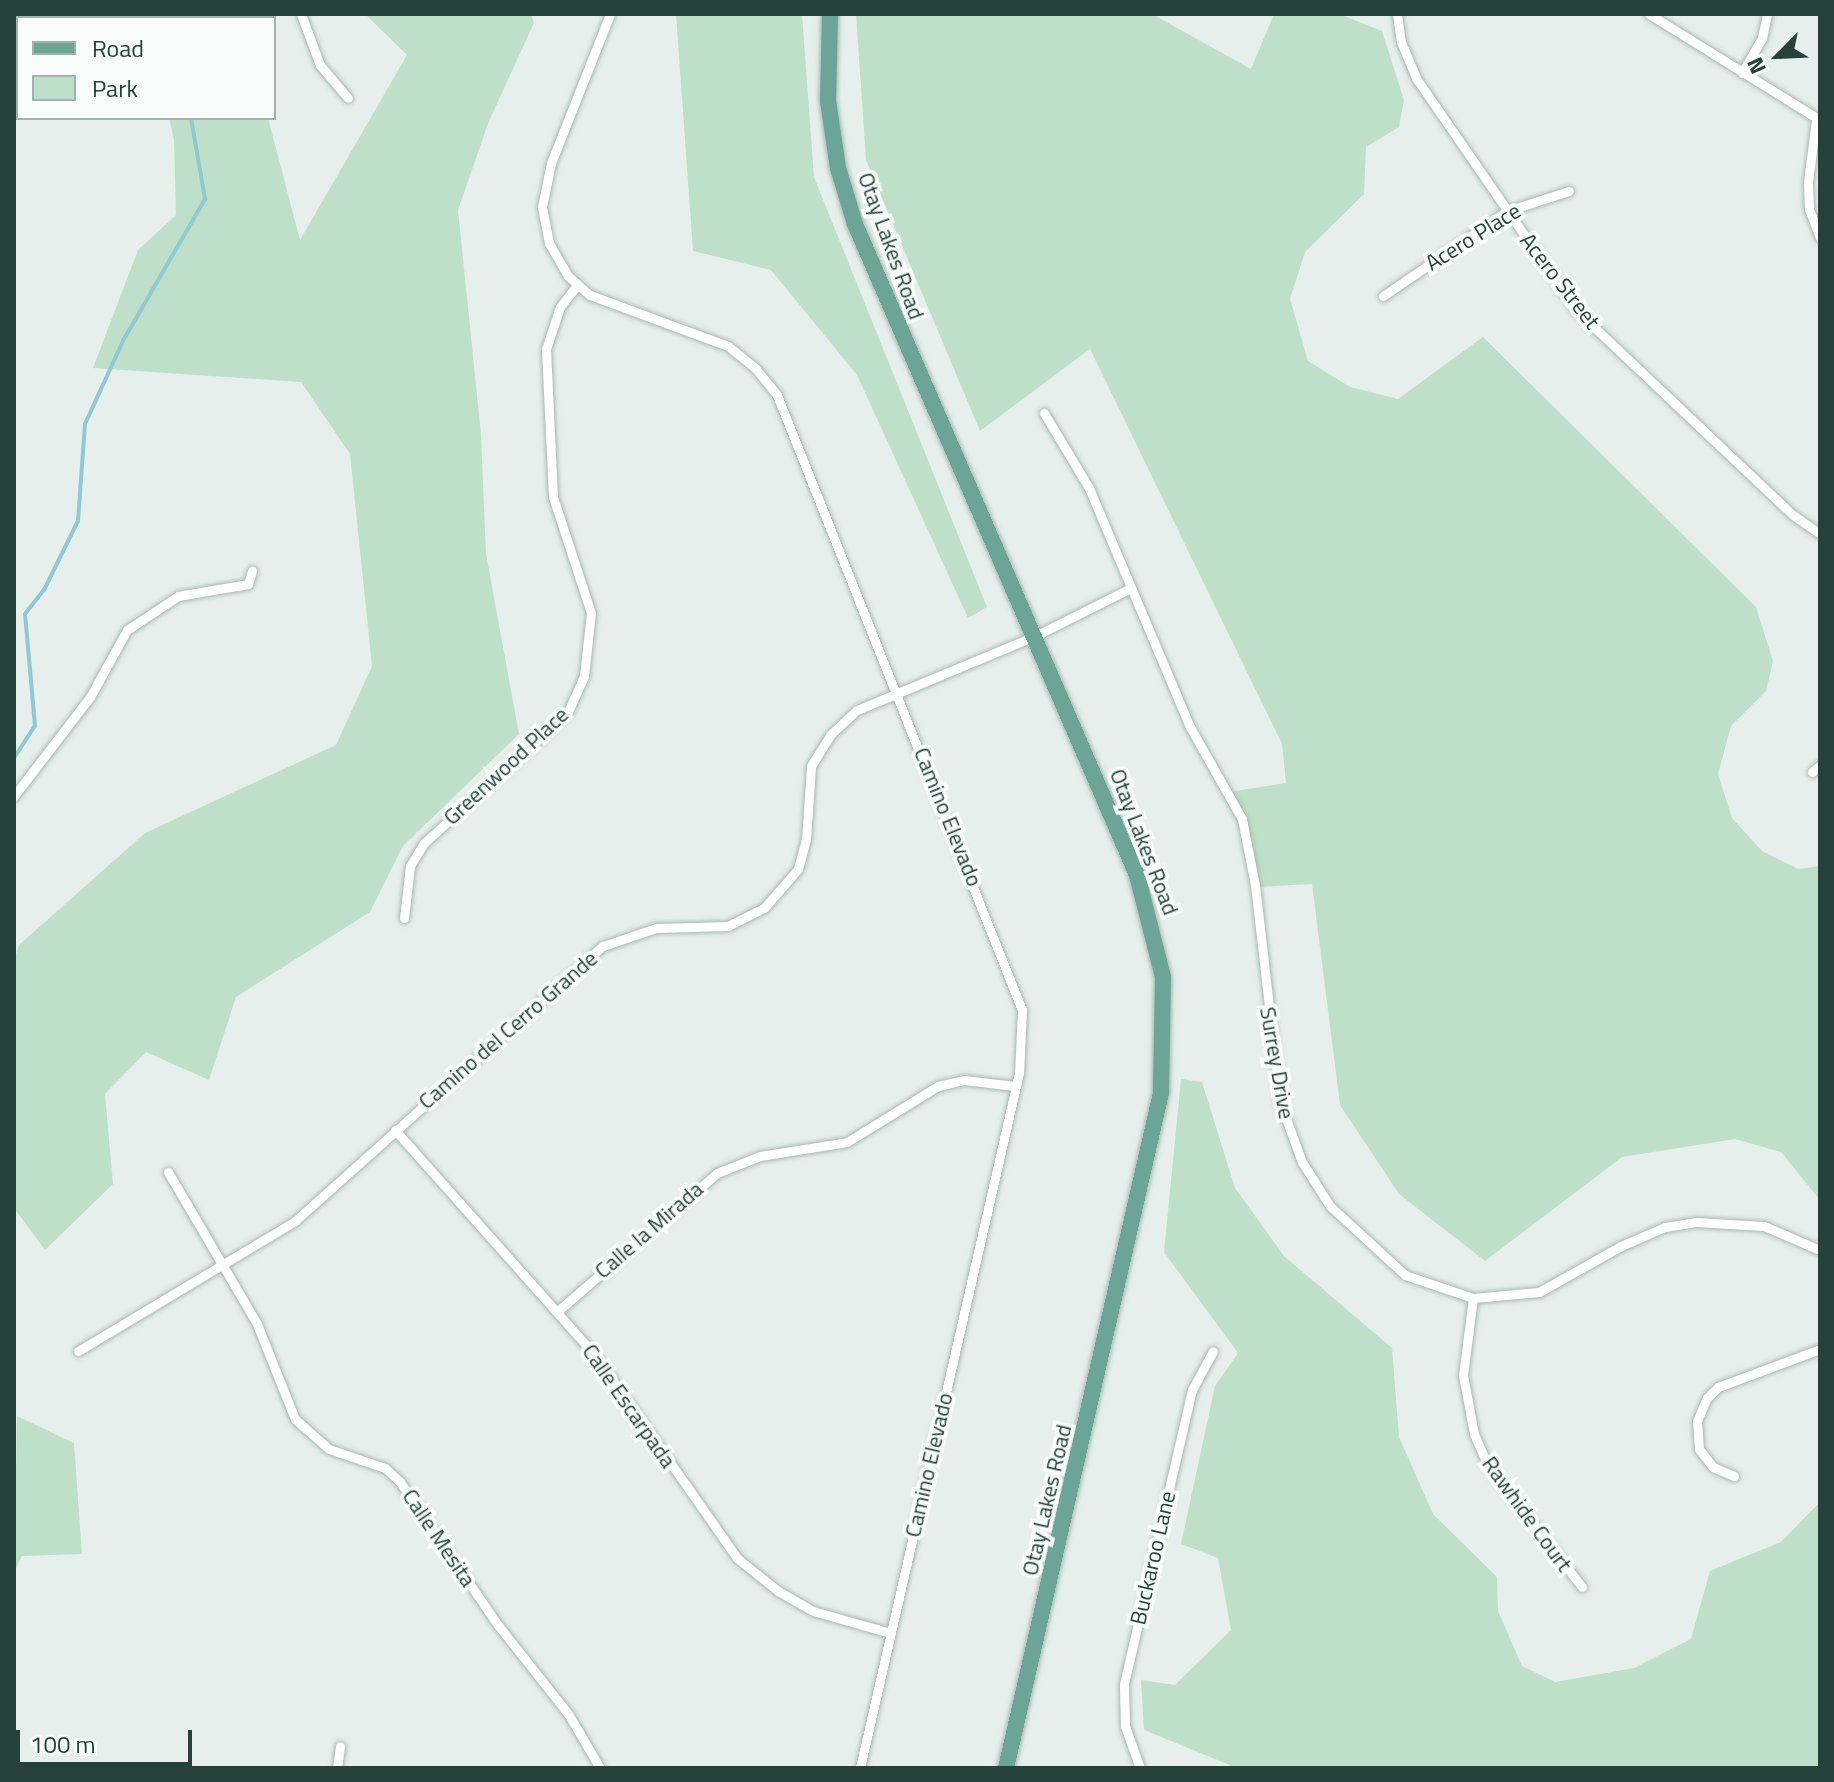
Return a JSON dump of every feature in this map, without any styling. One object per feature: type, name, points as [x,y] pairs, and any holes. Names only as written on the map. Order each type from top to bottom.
[{"type":"main road","name":"Otay Lakes Road","points":[[830,14],[828,101],[838,168],[855,224],[915,372],[1035,636],[1146,900],[1163,977],[1166,1047],[1155,1124],[1006,1768]]},
{"type":"street","points":[[301,14],[314,54],[348,98]]},
{"type":"street","name":"Camino Elevado","points":[[610,14],[542,195],[549,243],[577,285],[601,300],[719,341],[769,384],[1019,995],[1024,1036],[1015,1086],[860,1768]]},
{"type":"street","name":"Acero Street","points":[[1397,14],[1401,42],[1416,78],[1577,311],[1793,515],[1820,534]]},
{"type":"street","points":[[1649,14],[1818,120],[1808,182],[1809,209],[1820,238]]},
{"type":"street","points":[[1742,73],[1762,38],[1767,14]]},
{"type":"street","name":"Acero Place","points":[[1383,296],[1507,211],[1569,191]]},
{"type":"street","name":"Greenwood Place","points":[[404,918],[410,866],[423,844],[568,712],[584,676],[591,613],[553,497],[546,349],[560,307],[577,285]]},
{"type":"street","name":"Surrey Drive","points":[[1044,413],[1089,488],[1190,727],[1242,819],[1255,885],[1280,1102],[1302,1162],[1330,1206],[1392,1267],[1431,1288],[1473,1298],[1539,1292],[1621,1246],[1665,1227],[1696,1222],[1764,1226],[1820,1250]]},
{"type":"street","points":[[14,796],[90,697],[127,630],[178,596],[248,584],[252,571]]},
{"type":"street","name":"Camino del Cerro Grande","points":[[78,1351],[295,1221],[603,946],[656,928],[728,926],[774,900],[798,869],[816,755],[847,717],[897,692],[1035,636],[1131,588]]},
{"type":"street","name":"Calle la Mirada","points":[[559,1310],[717,1173],[760,1156],[847,1142],[938,1086],[964,1080],[1015,1086]]},
{"type":"street","name":"Calle Escarpada","points":[[395,1130],[559,1310],[746,1566],[813,1611],[891,1633]]},
{"type":"street","name":"Calle Mesita","points":[[168,1172],[257,1324],[295,1419],[329,1449],[385,1468],[400,1482],[498,1625],[569,1715],[600,1768]]},
{"type":"street","name":"Rawhide Court","points":[[1473,1298],[1463,1375],[1474,1434],[1488,1465],[1582,1587]]},
{"type":"street","points":[[1734,1476],[1713,1467],[1699,1449],[1697,1421],[1707,1398],[1718,1387],[1820,1349]]},
{"type":"street","name":"Buckaroo Lane","points":[[1140,1768],[1125,1726],[1124,1684],[1192,1390],[1213,1351]]},
{"type":"street","points":[[337,1768],[340,1746]]},
{"type":"green space","points":[[142,14],[241,14],[241,16]]},
{"type":"green space","points":[[365,14],[531,14],[534,23],[489,121],[458,210],[481,434],[486,554],[519,734],[403,846],[370,912],[236,997],[209,1080],[146,1052],[105,1094],[113,1184],[45,1250],[14,1208],[14,960],[19,945],[145,833],[336,745],[372,666],[350,454],[301,382],[93,368],[138,250],[176,215],[174,140],[169,120],[269,120],[300,240],[407,55]]},
{"type":"green space","points":[[676,14],[802,14],[814,177],[987,607],[968,618],[857,375],[771,270],[693,251]]},
{"type":"green space","points":[[856,14],[1152,14],[1251,69],[1274,14],[1339,14],[1382,31],[1404,100],[1399,127],[1366,147],[1364,194],[1305,252],[1290,299],[1308,361],[1350,387],[1398,399],[1483,337],[1756,607],[1773,661],[1766,691],[1731,726],[1718,774],[1732,818],[1762,851],[1798,869],[1820,866],[1820,1200],[1781,1152],[1735,1139],[1622,1157],[1485,1261],[1399,1194],[1340,1105],[1312,884],[1256,887],[1228,792],[1286,783],[1282,744],[1090,349],[980,431],[866,160]]},
{"type":"green space","points":[[1181,1079],[1202,1082],[1235,1188],[1284,1256],[1392,1348],[1399,1437],[1433,1514],[1497,1577],[1498,1611],[1522,1666],[1555,1682],[1634,1668],[1691,1639],[1710,1571],[1781,1542],[1820,1502],[1820,1768],[1237,1768],[1144,1730],[1141,1680],[1175,1685],[1231,1630],[1218,1558],[1181,1544],[1215,1386],[1238,1353],[1164,1252]]},
{"type":"green space","points":[[17,1416],[74,1443],[82,1554],[22,1556],[14,1572]]},
{"type":"waterway","points":[[14,758],[35,726],[25,614],[44,590],[78,521],[85,424],[124,339],[205,199],[191,120]]}]
